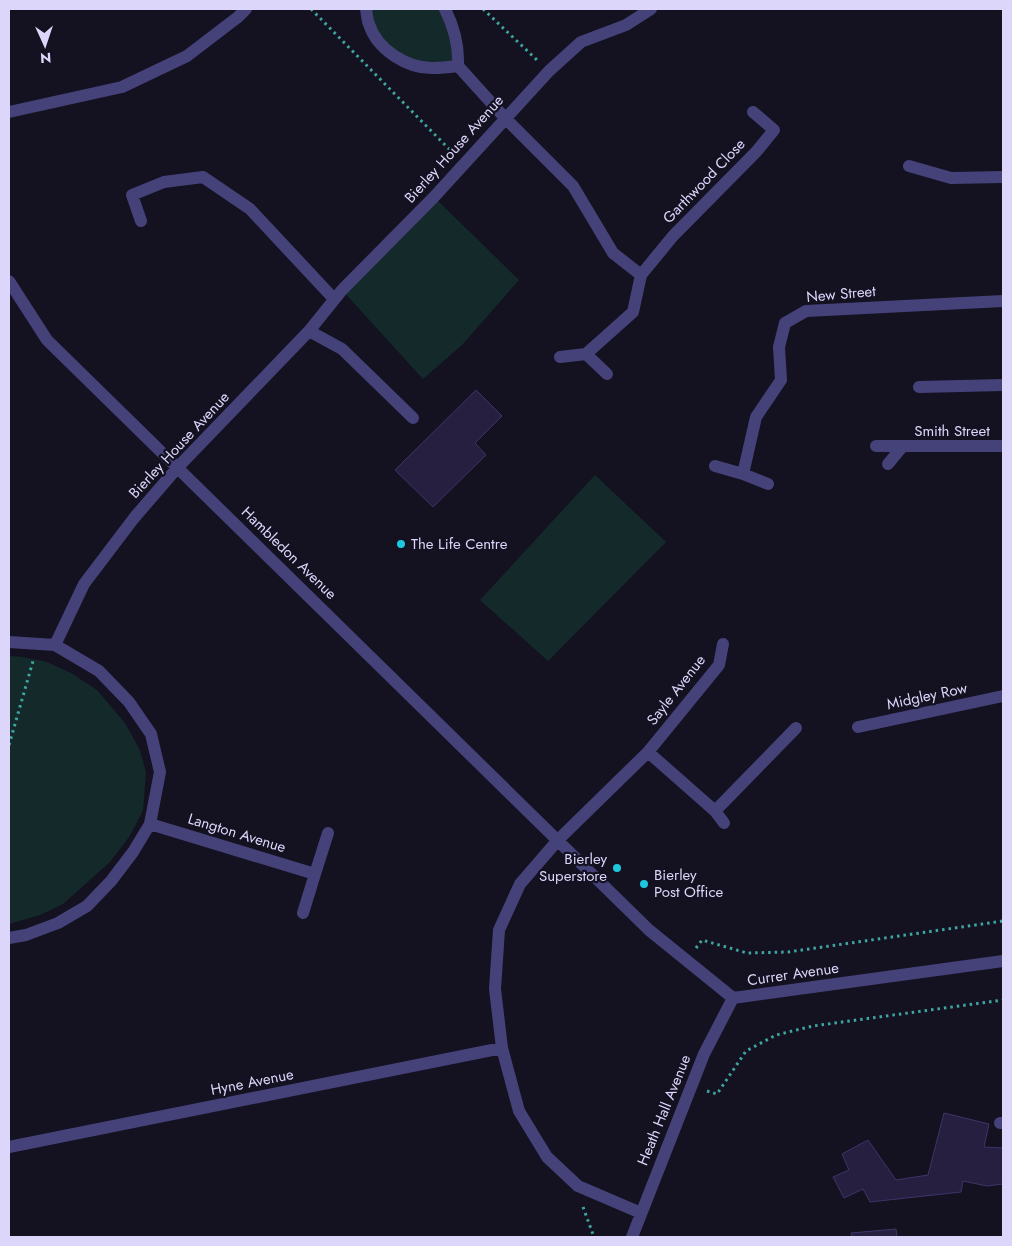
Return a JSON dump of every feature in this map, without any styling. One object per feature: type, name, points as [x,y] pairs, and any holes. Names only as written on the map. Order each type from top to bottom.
[{"type":"street","points":[[9,112],[122,88],[187,56],[246,9]]},
{"type":"street","points":[[366,9],[369,25],[378,41],[391,54],[409,63],[433,68],[458,66]]},
{"type":"street","points":[[445,9],[452,24],[459,54],[458,66],[505,118],[573,186],[614,253],[641,275]]},
{"type":"street","name":"Bierley House Avenue","points":[[55,645],[84,584],[134,518],[178,467],[309,331],[334,299],[434,197],[549,71],[581,42],[626,25],[651,9]]},
{"type":"street","name":"Garthwood Close","points":[[586,354],[632,312],[641,275],[673,236],[756,152],[774,130],[754,112]]},
{"type":"street","points":[[909,166],[951,178],[1003,178]]},
{"type":"street","points":[[141,221],[132,195],[164,182],[203,177],[250,209],[334,299]]},
{"type":"street","name":"Hambledon Avenue","points":[[9,281],[47,340],[558,840]]},
{"type":"street","name":"New Street","points":[[743,474],[756,417],[780,380],[779,347],[785,323],[806,311],[1003,302]]},
{"type":"street","points":[[309,331],[342,349],[413,418]]},
{"type":"street","points":[[560,356],[586,354],[607,374]]},
{"type":"street","points":[[919,388],[1003,386]]},
{"type":"street","name":"Smith Street","points":[[876,446],[1003,446]]},
{"type":"street","name":"Smith Street","points":[[888,464],[902,447]]},
{"type":"street","points":[[715,466],[768,484]]},
{"type":"street","points":[[9,642],[55,645],[99,671],[129,702],[151,734],[160,772],[150,824],[134,852],[87,906],[58,923],[26,936],[9,938]]},
{"type":"street","name":"Sayle Avenue","points":[[641,1213],[578,1186],[547,1157],[519,1111],[502,1048],[495,989],[499,930],[520,884],[558,840],[648,752],[719,664],[723,644]]},
{"type":"street","name":"Midgley Row","points":[[858,727],[1003,696]]},
{"type":"street","points":[[715,811],[796,728]]},
{"type":"street","points":[[648,752],[715,811],[724,823]]},
{"type":"street","name":"Langton Avenue","points":[[150,824],[315,874]]},
{"type":"street","points":[[303,913],[328,834]]},
{"type":"street","name":"Currer Avenue","points":[[558,840],[649,930],[733,998],[1003,961]]},
{"type":"street","name":"Heath Hall Avenue","points":[[632,1237],[704,1054],[733,998]]},
{"type":"street","name":"Hyne Avenue","points":[[9,1148],[502,1048]]},
{"type":"path","points":[[311,9],[464,164]]},
{"type":"path","points":[[483,9],[549,71]]},
{"type":"path","points":[[9,746],[29,671],[39,644]]},
{"type":"path","points":[[686,960],[702,940],[747,953],[788,952],[1003,921]]},
{"type":"path","points":[[692,1086],[717,1094],[746,1051],[776,1035],[813,1026],[1003,1000]]},
{"type":"path","points":[[586,1190],[582,1205],[594,1237]]},
{"type":"green space","points":[[366,9],[445,9],[458,66],[433,69],[391,54]]},
{"type":"green space","points":[[434,197],[519,280],[462,345],[423,379],[342,290]]},
{"type":"green space","points":[[595,475],[666,542],[548,661],[480,600]]},
{"type":"green space","points":[[9,656],[47,662],[71,673],[97,690],[125,723],[140,750],[146,772],[143,811],[129,837],[110,862],[63,904],[40,915],[9,924]]},
{"type":"building","points":[[476,390],[502,416],[475,443],[486,455],[433,507],[395,470]]},
{"type":"building","points":[[944,1113],[989,1124],[984,1147],[1003,1148],[1003,1184],[987,1186],[963,1181],[961,1192],[870,1202],[863,1189],[844,1198],[833,1177],[849,1170],[842,1154],[868,1140],[896,1180],[928,1175]]},
{"type":"building","points":[[896,1229],[897,1237],[852,1237],[851,1233]]},
{"type":"place","name":"The Life Centre","points":[[401,544]]},
{"type":"place","name":"Bierley Superstore","points":[[617,868]]},
{"type":"place","name":"Bierley Post Office","points":[[644,884]]}]
